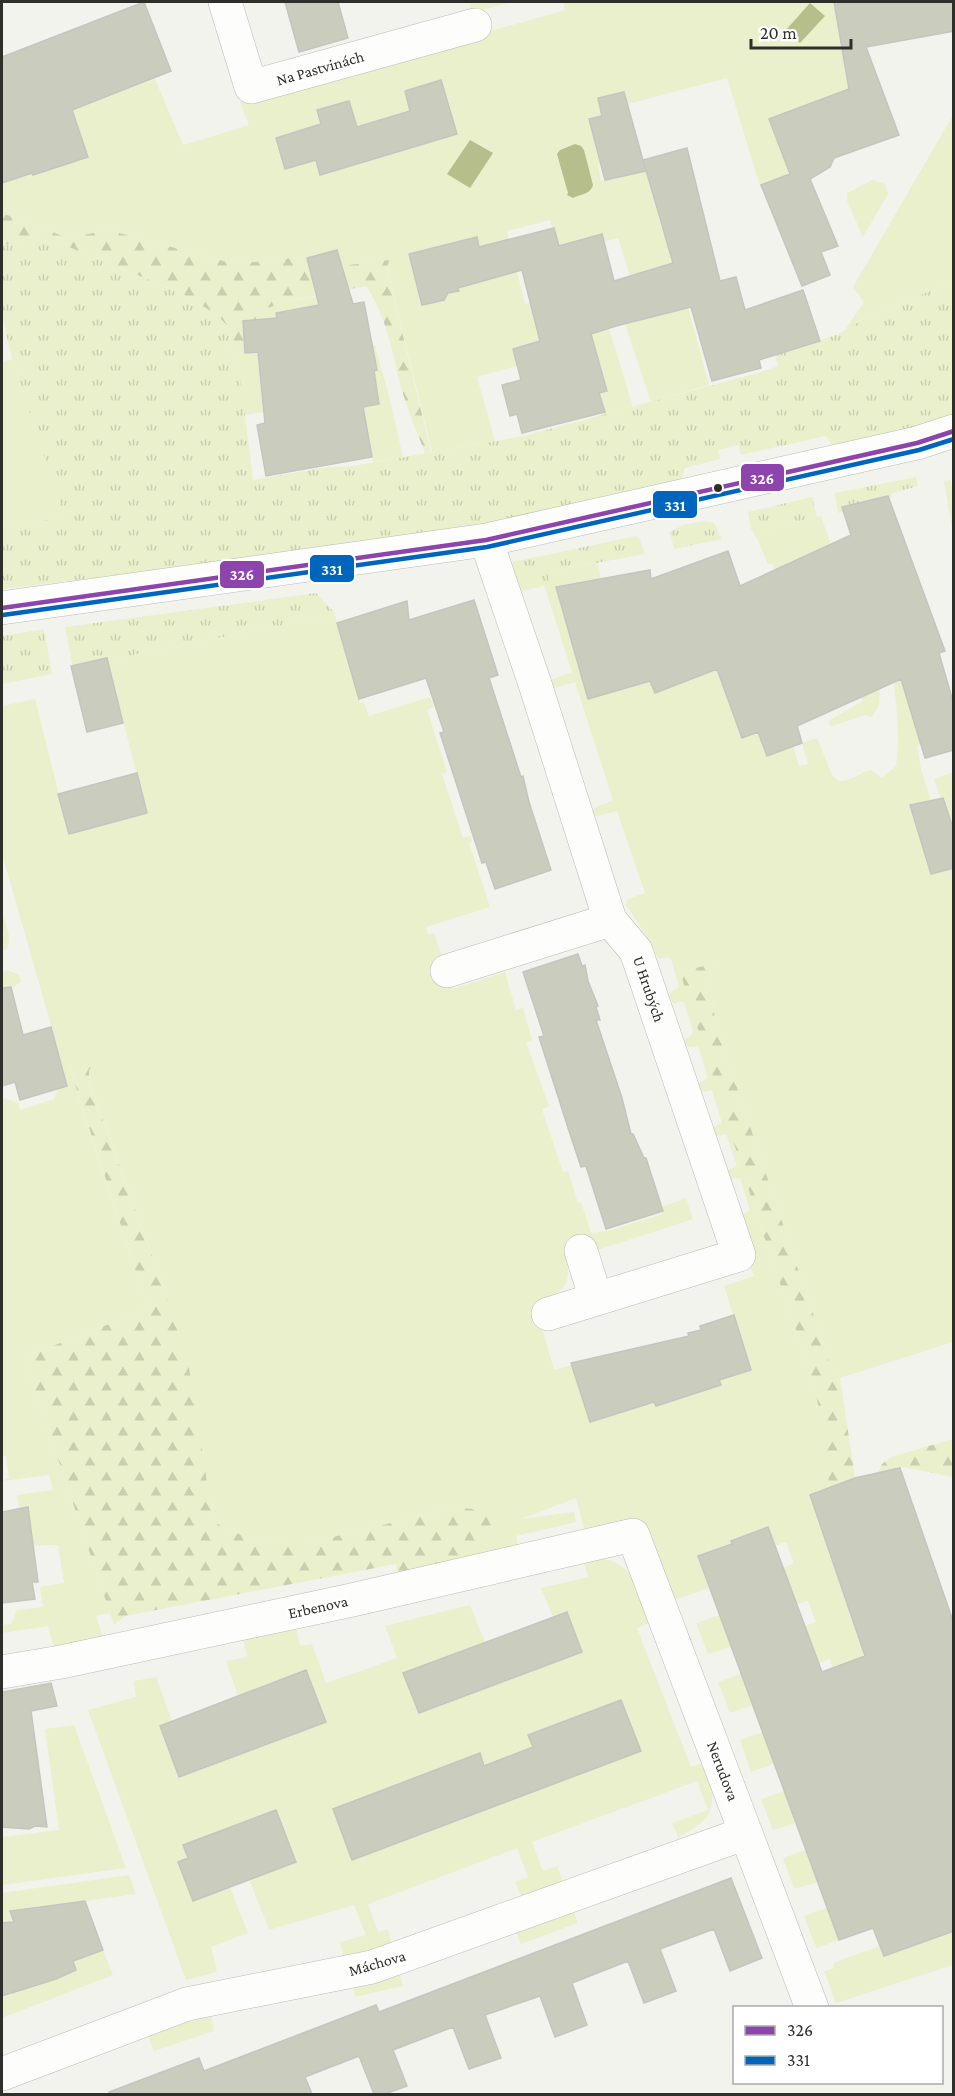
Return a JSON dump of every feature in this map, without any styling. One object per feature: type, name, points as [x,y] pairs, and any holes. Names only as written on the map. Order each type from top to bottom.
[{"type":"street","name":"Na Pastvinách","points":[[225,2],[251,87],[475,25]]},
{"type":"street","points":[[2,608],[486,540],[917,443],[954,431]]},
{"type":"street","name":"U Hrubých","points":[[486,540],[532,673],[610,920],[636,951],[739,1255],[548,1314]]},
{"type":"street","points":[[447,971],[610,920]]},
{"type":"street","points":[[580,1251],[596,1299]]},
{"type":"street","name":"Erbenova","points":[[2,1672],[61,1662],[352,1600],[633,1535]]},
{"type":"street","name":"Nerudova","points":[[633,1535],[812,2006]]},
{"type":"street","name":"Máchova","points":[[2,2073],[187,2004],[372,1967],[746,1833]]},
{"type":"green space","points":[[469,2],[513,2],[472,13]]},
{"type":"green space","points":[[563,2],[834,2],[842,55],[865,51],[878,79],[770,119],[790,177],[761,189],[727,78],[628,104],[624,92],[598,98],[642,157],[663,234],[668,233],[709,385],[651,402],[625,324],[630,276],[618,238],[601,242],[599,234],[583,239],[584,244],[559,251],[550,220],[507,231],[525,304],[596,286],[633,407],[602,415],[597,396],[524,364],[477,377],[495,441],[432,452],[387,268],[389,260],[341,266],[336,250],[307,258],[235,264],[108,230],[68,238],[2,213],[2,137],[155,79],[183,145],[249,125],[240,102],[565,10]],"holes":[[[618,161],[621,177],[601,181],[598,165]]]},
{"type":"green space","points":[[953,115],[953,282],[872,314],[845,330],[864,302],[853,287]]},
{"type":"green space","points":[[872,180],[885,184],[888,194],[863,237],[847,201],[847,193]]},
{"type":"green space","points":[[2,213],[68,238],[108,230],[235,264],[307,258],[312,278],[341,266],[389,260],[387,269],[431,452],[425,453],[403,395],[384,322],[366,286],[287,301],[265,309],[265,317],[243,321],[245,353],[238,358],[230,351],[231,330],[217,315],[179,292],[71,248],[28,238],[2,244]]},
{"type":"green space","points":[[28,238],[71,248],[179,292],[217,315],[231,330],[230,351],[238,358],[253,480],[327,467],[353,466],[524,436],[765,371],[778,366],[775,355],[839,334],[872,314],[953,282],[953,414],[921,427],[833,447],[826,436],[741,455],[738,445],[718,450],[720,459],[685,468],[681,482],[474,525],[158,570],[2,589],[2,528],[64,517],[12,359],[2,315],[2,244]]},
{"type":"green space","points":[[325,295],[328,303],[276,313],[375,345],[403,457],[373,462],[363,407],[379,404],[372,363],[310,405],[244,415],[238,358],[245,353],[260,352],[258,320],[265,317],[265,309],[287,301]]},
{"type":"green space","points":[[12,359],[65,517],[2,528],[2,362]]},
{"type":"green space","points":[[916,477],[918,486],[892,493],[891,498],[838,513],[835,493]]},
{"type":"green space","points":[[950,480],[953,496],[953,535],[944,481]]},
{"type":"green space","points":[[812,497],[817,517],[764,530],[758,541],[751,529],[748,512]]},
{"type":"green space","points":[[821,516],[831,545],[774,570],[772,564],[768,564],[758,541],[764,530]]},
{"type":"green space","points":[[704,521],[714,523],[722,539],[674,549],[670,532],[683,525]]},
{"type":"green space","points":[[636,536],[645,554],[547,572],[550,584],[519,592],[511,567],[513,562]]},
{"type":"green space","points":[[598,563],[610,630],[705,637],[742,738],[758,732],[767,756],[793,746],[799,766],[808,764],[802,743],[817,738],[832,775],[839,781],[848,780],[871,770],[882,778],[896,766],[898,722],[893,678],[899,674],[921,743],[917,746],[931,801],[910,806],[931,874],[953,868],[953,1342],[840,1378],[831,1367],[716,1025],[708,972],[722,962],[681,972],[757,1216],[820,1401],[855,1478],[810,1496],[953,1920],[953,1965],[836,2003],[824,1971],[834,1968],[833,1963],[880,1946],[837,1681],[830,1659],[819,1663],[805,1626],[816,1622],[808,1601],[797,1604],[783,1568],[794,1563],[786,1542],[775,1546],[768,1528],[698,1556],[709,1588],[671,1601],[642,1519],[585,1532],[576,1498],[521,1519],[574,1512],[576,1522],[516,1536],[518,1546],[461,1560],[472,1509],[457,1507],[304,1544],[281,1544],[260,1540],[239,1534],[218,1524],[210,1501],[166,1294],[89,1081],[89,1070],[69,1067],[148,1309],[24,1357],[110,1613],[96,1616],[103,1637],[54,1648],[48,1626],[2,1633],[2,1625],[11,1624],[17,1610],[43,1607],[40,1587],[64,1583],[58,1545],[27,1546],[31,1529],[28,1510],[20,1511],[17,1495],[53,1490],[49,1475],[2,1481],[9,1478],[6,1456],[2,1456],[2,1098],[18,1103],[20,1110],[54,1099],[64,1071],[2,854],[2,706],[35,699],[69,834],[147,813],[107,660],[335,615],[360,703],[364,702],[369,716],[430,697],[434,707],[427,710],[447,772],[442,774],[463,838],[470,836],[472,841],[469,843],[490,907],[426,927],[428,935],[434,933],[452,989],[505,972],[516,1010],[523,1008],[532,1040],[526,1042],[549,1106],[542,1109],[563,1172],[568,1171],[591,1233],[608,1231],[662,1214],[661,1207],[686,1198],[693,1219],[598,1250],[595,1242],[564,1252],[568,1272],[564,1286],[553,1295],[535,1303],[554,1370],[572,1365],[590,1421],[654,1402],[656,1406],[721,1385],[719,1380],[751,1370],[724,1286],[754,1276],[750,1266],[755,1263],[741,1219],[741,1215],[750,1210],[740,1178],[730,1179],[726,1171],[737,1166],[726,1134],[716,1136],[712,1128],[722,1123],[712,1090],[705,1092],[699,1090],[698,1084],[708,1078],[698,1046],[688,1047],[684,1040],[691,1035],[693,1030],[684,1003],[681,1001],[674,1004],[670,998],[671,992],[679,987],[671,959],[669,957],[659,959],[626,905],[628,899],[645,893],[617,811],[594,816],[592,809],[613,800],[575,682],[555,688],[550,682],[572,672],[544,585],[550,583],[546,572]]},
{"type":"green space","points":[[316,593],[335,615],[107,660],[73,669],[65,627]]},
{"type":"green space","points":[[44,629],[52,674],[2,684],[2,636]]},
{"type":"green space","points":[[854,680],[880,680],[879,705],[872,717],[865,715],[830,727],[828,721],[863,701]]},
{"type":"green space","points":[[953,772],[953,834],[934,779]]},
{"type":"green space","points":[[2,909],[9,936],[8,948],[2,951]]},
{"type":"green space","points":[[724,961],[708,972],[716,1025],[831,1367],[840,1378],[855,1478],[829,1492],[828,1466],[815,1386],[757,1216],[680,972]]},
{"type":"green space","points":[[8,970],[19,975],[21,982],[2,993],[2,971]]},
{"type":"green space","points":[[93,1059],[95,1064],[89,1070],[89,1082],[166,1294],[189,1368],[210,1501],[218,1524],[239,1534],[260,1540],[281,1544],[304,1544],[457,1507],[472,1509],[488,1516],[491,1524],[480,1549],[461,1560],[398,1575],[396,1564],[125,1616],[114,1625],[24,1357],[148,1309],[69,1066]]},
{"type":"green space","points":[[953,1439],[953,1477],[903,1467],[876,1477],[882,1464],[891,1457]]},
{"type":"green space","points":[[595,1558],[619,1565],[634,1579],[639,1588],[653,1622],[637,1628],[691,1767],[705,1762],[709,1776],[711,1807],[701,1823],[678,1837],[672,1823],[708,1810],[697,1781],[532,1842],[543,1871],[557,1866],[564,1884],[523,1900],[515,1882],[528,1877],[517,1848],[368,1904],[378,1932],[388,1929],[392,1946],[344,1957],[340,1942],[366,1935],[354,1905],[269,1930],[249,1879],[296,1861],[276,1810],[178,1862],[193,1901],[230,1887],[248,1933],[211,1947],[217,1972],[186,1980],[88,1710],[136,1697],[134,1681],[156,1677],[172,1721],[160,1726],[179,1777],[326,1722],[306,1670],[238,1696],[226,1661],[247,1657],[243,1637],[296,1626],[300,1646],[312,1644],[326,1683],[397,1658],[385,1626],[470,1605],[485,1642],[404,1673],[419,1713],[581,1651],[567,1612],[553,1617],[541,1588],[588,1577],[583,1560]],"holes":[[[621,1700],[641,1751],[538,1790],[523,1752],[533,1747],[529,1734]],[[480,1753],[499,1805],[352,1860],[333,1809]]]},
{"type":"green space","points":[[720,1615],[731,1647],[708,1654],[696,1623]]},
{"type":"green space","points":[[741,1674],[753,1705],[730,1713],[718,1682]]},
{"type":"green space","points":[[74,1725],[126,1868],[2,1885],[2,1837],[59,1830],[45,1729]]},
{"type":"green space","points":[[763,1732],[774,1764],[751,1772],[740,1740]]},
{"type":"green space","points":[[784,1791],[796,1823],[773,1830],[761,1799]]},
{"type":"green space","points":[[806,1850],[818,1882],[794,1889],[783,1858]]},
{"type":"green space","points":[[129,1875],[136,1894],[10,1911],[14,1922],[2,1923],[2,1893]]},
{"type":"green space","points":[[572,1907],[578,1923],[521,1944],[514,1927]]},
{"type":"green space","points":[[827,1908],[839,1940],[816,1948],[804,1916]]},
{"type":"green space","points":[[103,1950],[113,1975],[2,2018],[2,1998],[12,1995],[9,1986],[30,1977],[34,1986],[44,1983],[62,1965],[66,1974],[76,1971],[73,1961]]},
{"type":"green space","points":[[398,1969],[403,1986],[355,1997],[352,1980]]},
{"type":"green space","points":[[211,2015],[214,2031],[154,2051],[148,2035]]},
{"type":"shaded area","points":[[810,3],[825,16],[800,43],[785,31]]},
{"type":"shaded area","points":[[470,140],[493,153],[470,188],[447,174]]},
{"type":"shaded area","points":[[575,144],[584,150],[593,185],[587,192],[573,198],[567,195],[557,154],[560,150]]},
{"type":"building","points":[[144,2],[171,71],[72,110],[88,157],[2,183],[2,57]]},
{"type":"building","points":[[285,2],[338,2],[348,38],[299,52]]},
{"type":"building","points":[[834,2],[954,2],[954,31],[866,47],[899,135],[834,158],[830,167],[810,179],[838,246],[821,252],[830,275],[802,286],[761,185],[790,174],[769,119],[849,89]]},
{"type":"building","points":[[441,80],[457,134],[320,175],[316,160],[285,169],[276,138],[321,124],[317,110],[349,101],[357,127],[410,111],[405,91]]},
{"type":"building","points":[[624,92],[646,171],[605,180],[589,119],[602,116],[598,98]]},
{"type":"building","points":[[687,148],[720,281],[736,277],[745,310],[803,290],[820,341],[759,360],[761,368],[712,381],[691,307],[616,326],[591,334],[607,391],[599,393],[605,412],[522,433],[517,414],[510,416],[502,385],[521,380],[513,349],[540,341],[522,270],[458,288],[459,291],[448,293],[444,300],[422,305],[409,254],[477,237],[479,247],[554,228],[559,246],[602,234],[614,281],[673,263],[643,160]]},
{"type":"building","points":[[337,250],[353,304],[364,302],[377,370],[374,371],[379,404],[363,407],[372,457],[266,476],[257,425],[265,423],[258,352],[245,353],[243,321],[277,318],[276,313],[319,305],[307,258]]},
{"type":"building","points":[[888,496],[945,651],[939,653],[954,705],[954,750],[925,758],[901,679],[797,726],[802,743],[767,756],[758,732],[742,738],[717,669],[655,693],[650,681],[588,699],[556,587],[650,570],[651,579],[728,551],[740,586],[851,535],[842,507]]},
{"type":"building","points":[[474,600],[498,675],[489,678],[521,777],[523,776],[551,870],[495,889],[486,862],[482,863],[440,733],[444,732],[426,678],[359,699],[337,623],[407,601],[409,620]]},
{"type":"building","points":[[107,658],[123,723],[87,732],[71,666]]},
{"type":"building","points":[[137,773],[147,813],[69,834],[58,794]]},
{"type":"building","points":[[943,798],[954,831],[954,868],[931,874],[910,805]]},
{"type":"building","points":[[578,954],[582,966],[585,965],[588,981],[598,1006],[596,1007],[600,1020],[596,1020],[622,1098],[631,1134],[646,1158],[663,1211],[606,1229],[586,1166],[581,1167],[570,1134],[539,1037],[544,1036],[523,972]]},
{"type":"building","points":[[11,987],[23,1035],[51,1027],[67,1086],[20,1100],[15,1082],[2,1086],[2,988]]},
{"type":"building","points":[[734,1315],[751,1370],[719,1380],[721,1385],[656,1406],[654,1402],[590,1422],[571,1363],[689,1336],[688,1333],[701,1330],[700,1326]]},
{"type":"building","points":[[900,1468],[954,1624],[954,1931],[884,1956],[873,1928],[839,1940],[698,1556],[732,1544],[731,1541],[768,1527],[822,1672],[865,1656],[810,1495],[855,1478]]},
{"type":"building","points":[[28,1507],[38,1582],[32,1582],[35,1599],[2,1603],[2,1512]]},
{"type":"building","points":[[567,1612],[582,1652],[419,1713],[403,1673]]},
{"type":"building","points":[[306,1670],[326,1722],[179,1777],[160,1726]]},
{"type":"building","points":[[51,1683],[57,1706],[31,1711],[47,1827],[35,1826],[29,1829],[2,1827],[2,1692]]},
{"type":"building","points":[[621,1700],[641,1751],[352,1860],[333,1809],[480,1753],[484,1766],[533,1747],[528,1735]]},
{"type":"building","points":[[276,1810],[296,1862],[193,1901],[178,1862],[188,1858],[183,1845]]},
{"type":"building","points":[[731,1878],[762,1958],[730,1971],[714,1929],[660,1949],[676,1991],[644,2003],[628,1961],[572,1983],[587,2025],[555,2037],[540,1996],[485,2015],[501,2058],[469,2069],[453,2027],[393,2050],[407,2086],[385,2094],[374,2094],[359,2056],[305,2077],[312,2094],[109,2094],[109,2092],[199,2058],[204,2071],[376,2005],[379,2012]]},
{"type":"building","points":[[85,1901],[103,1950],[73,1961],[76,1970],[56,1979],[2,1996],[2,1923],[14,1922],[10,1911]]},
{"type":"transit line","name":"326","points":[[2,608],[486,540],[917,443],[954,431]]},
{"type":"transit line","name":"331","points":[[3,615],[487,547],[919,450],[954,439]]}]
